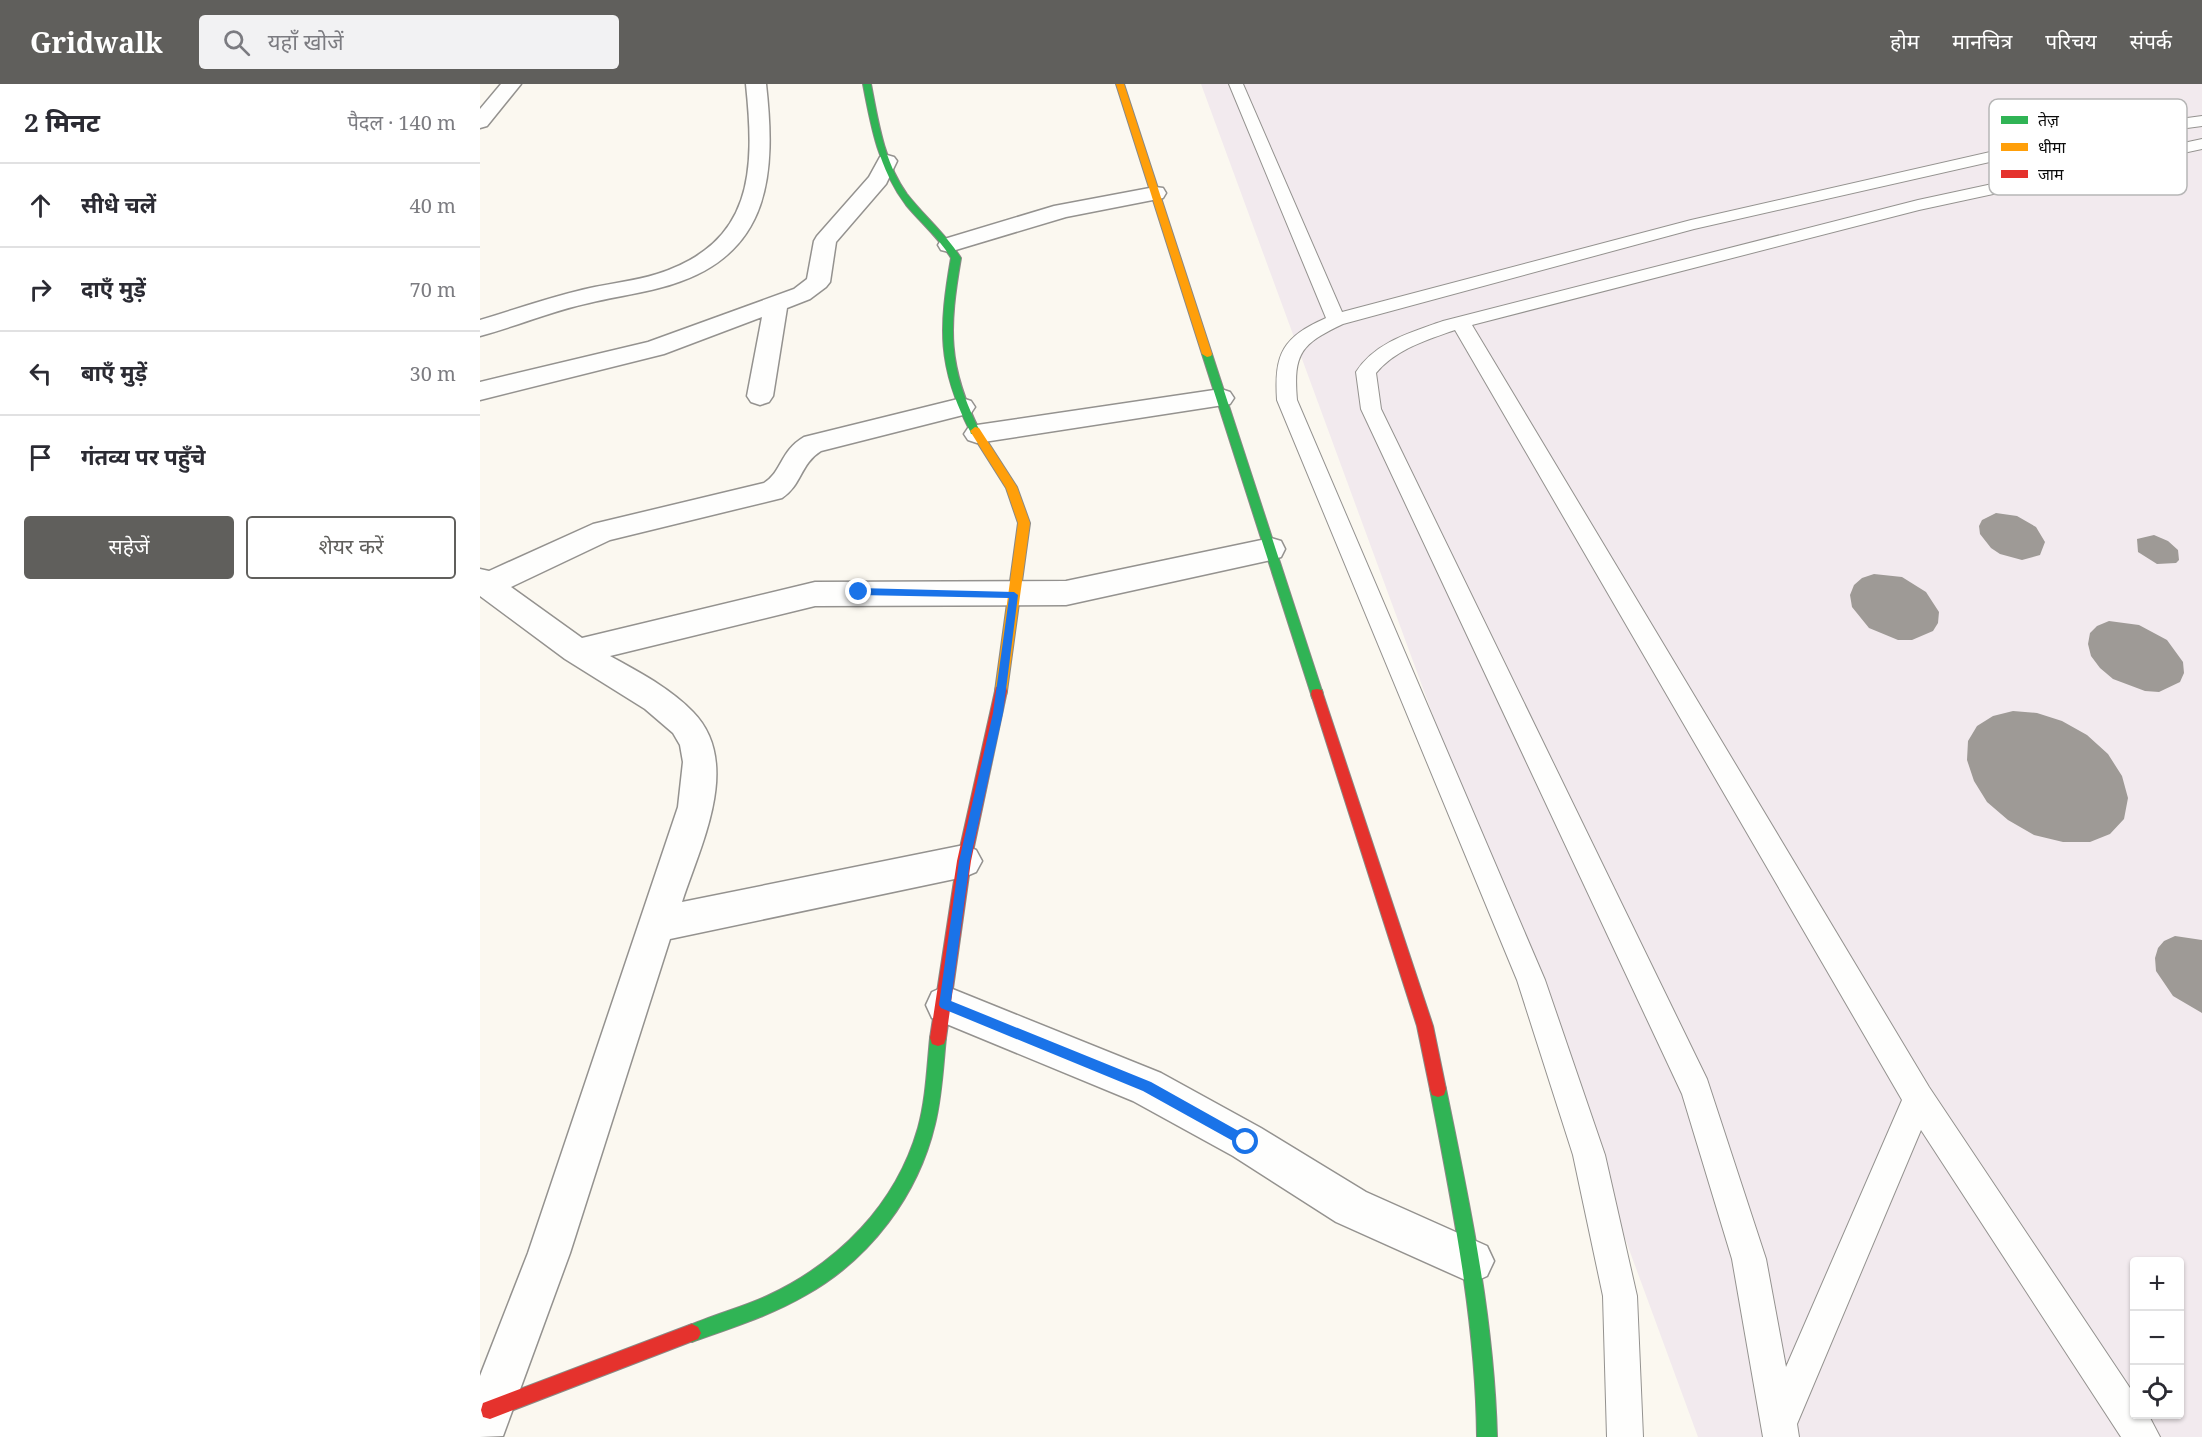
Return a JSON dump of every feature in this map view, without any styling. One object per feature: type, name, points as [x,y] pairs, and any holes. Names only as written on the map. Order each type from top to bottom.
[{"type":"street","points":[[480,122],[511,84]]},
{"type":"street","points":[[480,328],[580,297],[678,274],[703,263],[720,250],[741,228],[751,201],[760,145],[756,84]]},
{"type":"street","points":[[485,1423],[775,1302],[841,1262],[876,1228],[902,1190],[924,1137],[945,1005],[964,861],[998,713],[1024,523],[1020,502],[1009,480],[977,434],[962,407],[949,375],[943,343],[956,258],[949,245],[904,197],[878,141],[867,84]]},
{"type":"street","points":[[1120,84],[1425,1026],[1472,1261],[1488,1388],[1487,1437]]},
{"type":"street","points":[[480,391],[655,348],[802,294],[818,282],[825,241],[878,179],[887,161]]},
{"type":"street","points":[[949,245],[1062,211],[1155,193]]},
{"type":"street","points":[[760,396],[776,304]]},
{"type":"street","points":[[977,434],[1221,398]]},
{"type":"street","points":[[484,582],[603,531],[772,491],[786,481],[791,462],[796,454],[813,444],[962,407]]},
{"type":"street","points":[[578,651],[815,594],[859,592],[1014,595],[1077,591],[1271,549]]},
{"type":"street","points":[[484,582],[578,651],[654,699],[682,722],[693,736],[701,764],[695,807],[549,1253],[485,1423]]},
{"type":"street","points":[[655,925],[964,861]]},
{"type":"street","points":[[945,1005],[1147,1086],[1246,1142],[1351,1207],[1472,1261]]},
{"type":"lane","points":[[1236,84],[1336,320]]},
{"type":"lane","points":[[2187,123],[2202,121]]},
{"type":"lane","points":[[2187,147],[2202,144]]},
{"type":"lane","points":[[1625,1437],[1620,1296],[1590,1155],[1531,980],[1287,400],[1284,369],[1294,346],[1308,332],[1336,320],[1701,222],[1989,157]]},
{"type":"lane","points":[[1780,1429],[1749,1259],[1696,1090],[1371,409],[1366,372],[1376,358],[1394,346],[1461,323],[1989,189]]},
{"type":"lane","points":[[1461,323],[1918,1098],[2142,1437]]},
{"type":"lane","points":[[1780,1429],[1918,1098]]},
{"type":"shaded area","points":[[1201,84],[2202,84],[2202,1437],[1698,1437]]},
{"type":"building","points":[[1996,513],[2017,516],[2036,527],[2045,542],[2040,555],[2022,560],[2000,554],[1991,548],[1980,534],[1979,526],[1982,520]]},
{"type":"building","points":[[2154,535],[2168,541],[2178,550],[2179,560],[2176,563],[2157,564],[2138,552],[2137,539]]},
{"type":"building","points":[[1874,574],[1902,577],[1926,592],[1939,612],[1938,623],[1933,631],[1912,640],[1898,640],[1869,628],[1852,607],[1850,595],[1854,585],[1862,578]]},
{"type":"building","points":[[2109,621],[2139,625],[2167,640],[2183,662],[2184,673],[2180,682],[2159,692],[2145,691],[2113,679],[2100,668],[2091,656],[2088,644],[2090,633],[2097,626]]},
{"type":"building","points":[[2013,711],[2037,713],[2062,721],[2087,735],[2108,754],[2122,776],[2128,798],[2124,819],[2110,834],[2090,842],[2063,842],[2034,835],[2008,820],[1987,802],[1974,781],[1967,760],[1968,741],[1977,726],[1993,716]]},
{"type":"building","points":[[2175,936],[2202,940],[2202,1013],[2173,996],[2156,971],[2155,958],[2158,948],[2164,941]]},
{"type":"traffic: fast","points":[[867,84],[881,148],[893,178],[911,205],[956,258],[948,305],[947,346],[955,386],[975,431]]},
{"type":"traffic: fast","points":[[1207,354],[1317,694]]},
{"type":"traffic: fast","points":[[692,1333],[774,1302],[800,1289],[846,1256],[884,1215],[913,1166],[923,1138],[931,1102],[938,1038]]},
{"type":"traffic: fast","points":[[1438,1089],[1464,1218],[1478,1305],[1483,1349],[1487,1437]]},
{"type":"traffic: slow","points":[[1120,84],[1207,354]]},
{"type":"traffic: slow","points":[[975,431],[1011,487],[1024,523],[1001,691]]},
{"type":"traffic: jam","points":[[938,1038],[964,861],[1001,691]]},
{"type":"traffic: jam","points":[[1317,694],[1425,1026],[1438,1089]]},
{"type":"traffic: jam","points":[[490,1410],[692,1333]]},
{"type":"route","points":[[859,592],[1014,595],[998,713],[964,861],[945,1005],[1147,1086],[1246,1142]]}]
